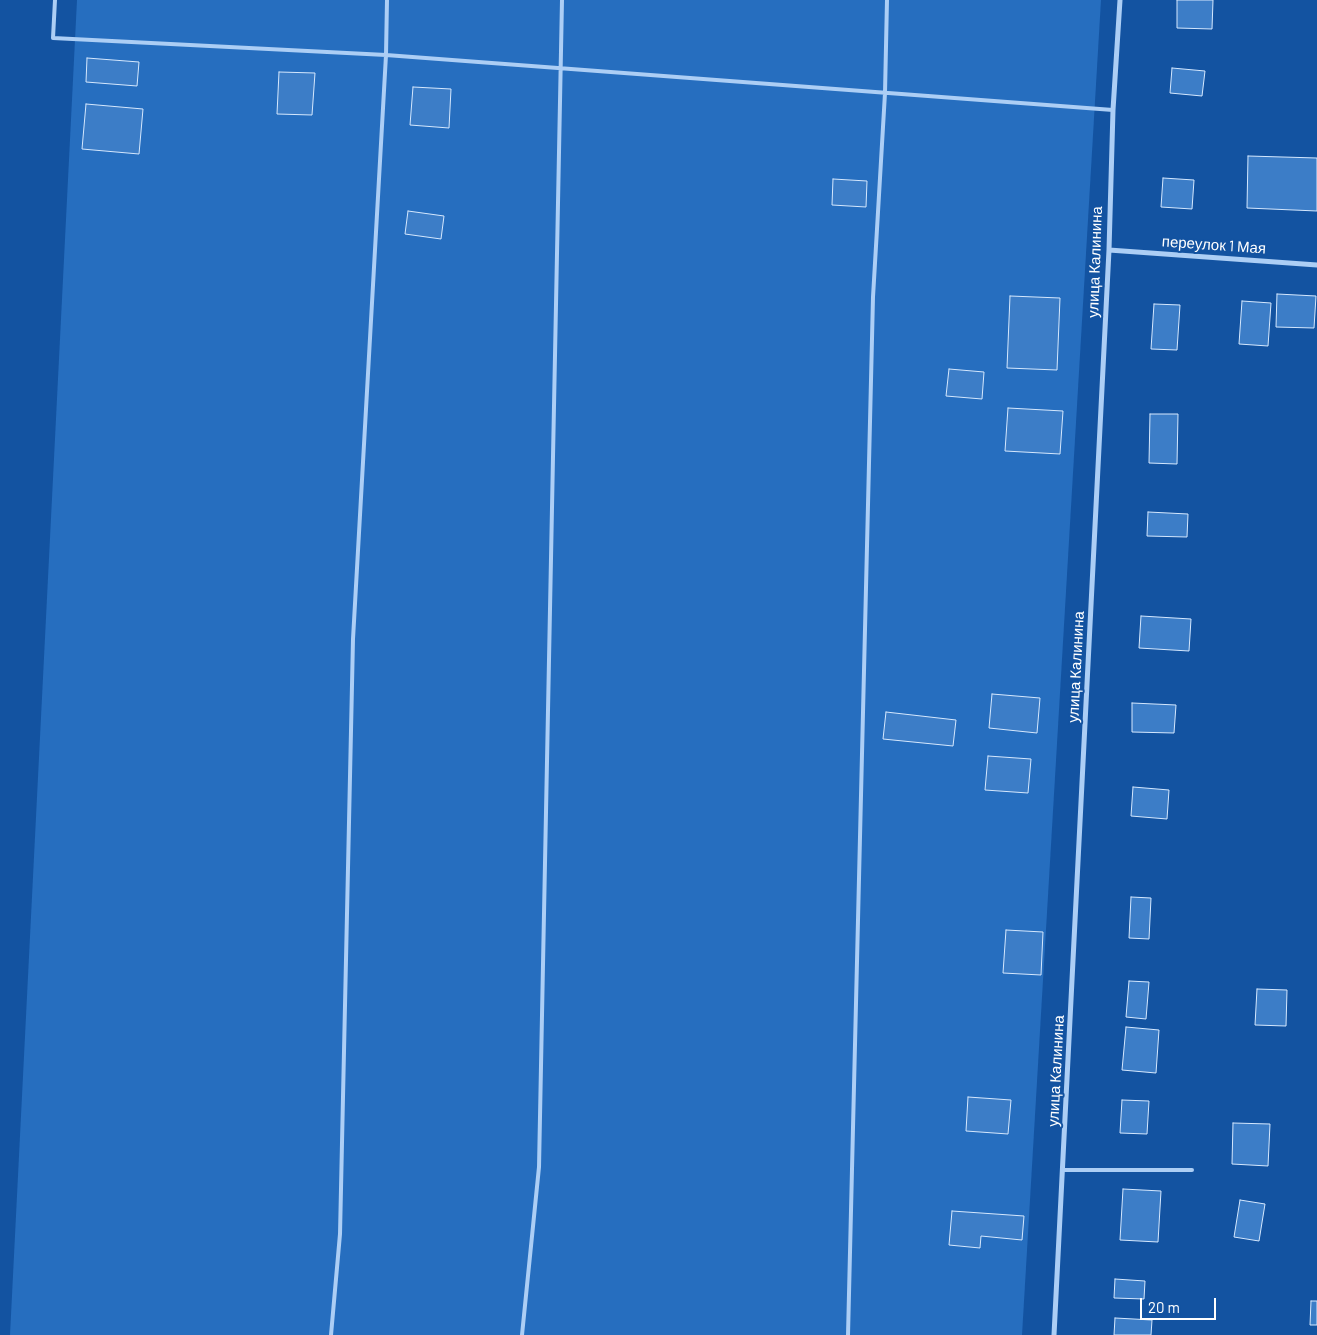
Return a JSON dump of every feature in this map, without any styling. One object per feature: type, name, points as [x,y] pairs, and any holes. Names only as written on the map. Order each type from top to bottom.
[{"type":"street","name":"улица Калинина","points":[[1054,1335],[1109,250],[1113,110],[1120,0]]},
{"type":"street","name":"переулок 1 Мая","points":[[1109,250],[1317,265]]},
{"type":"lane","points":[[55,0],[53,38],[386,56],[1113,110]]},
{"type":"lane","points":[[331,1335],[340,1234],[353,639],[386,56],[387,0]]},
{"type":"lane","points":[[522,1335],[539,1167],[562,0]]},
{"type":"lane","points":[[848,1335],[873,297],[885,93],[887,0]]},
{"type":"lane","points":[[1063,1170],[1192,1170]]},
{"type":"shaded area","points":[[77,0],[1101,0],[1022,1335],[10,1335]]},
{"type":"building","points":[[1177,0],[1213,0],[1212,29],[1177,28]]},
{"type":"building","points":[[87,58],[139,62],[137,86],[86,82]]},
{"type":"building","points":[[1172,68],[1205,71],[1202,96],[1170,93]]},
{"type":"building","points":[[279,72],[315,73],[312,115],[277,114]]},
{"type":"building","points":[[413,87],[451,89],[449,128],[410,125]]},
{"type":"building","points":[[86,104],[143,109],[139,154],[82,149]]},
{"type":"building","points":[[1248,156],[1317,158],[1317,211],[1247,208]]},
{"type":"building","points":[[1163,178],[1194,180],[1192,209],[1161,207]]},
{"type":"building","points":[[833,179],[867,181],[866,207],[832,205]]},
{"type":"building","points":[[408,211],[444,216],[441,239],[405,234]]},
{"type":"building","points":[[1277,294],[1316,296],[1314,328],[1276,327]]},
{"type":"building","points":[[1010,296],[1060,298],[1057,370],[1007,368]]},
{"type":"building","points":[[1242,301],[1271,303],[1268,346],[1239,344]]},
{"type":"building","points":[[1154,304],[1180,305],[1177,350],[1151,349]]},
{"type":"building","points":[[949,369],[984,372],[982,399],[946,396]]},
{"type":"building","points":[[1008,408],[1063,411],[1060,454],[1005,451]]},
{"type":"building","points":[[1150,414],[1178,414],[1177,464],[1149,463]]},
{"type":"building","points":[[1148,512],[1188,514],[1187,537],[1147,536]]},
{"type":"building","points":[[1141,616],[1191,619],[1189,651],[1139,648]]},
{"type":"building","points":[[992,694],[1040,698],[1037,733],[989,728]]},
{"type":"building","points":[[1132,703],[1176,705],[1174,733],[1132,732]]},
{"type":"building","points":[[886,712],[956,720],[953,746],[883,739]]},
{"type":"building","points":[[988,756],[1031,759],[1028,793],[985,790]]},
{"type":"building","points":[[1133,787],[1169,790],[1167,819],[1131,816]]},
{"type":"building","points":[[1131,897],[1151,898],[1149,939],[1129,938]]},
{"type":"building","points":[[1006,930],[1043,932],[1041,975],[1003,973]]},
{"type":"building","points":[[1129,981],[1149,982],[1146,1019],[1126,1017]]},
{"type":"building","points":[[1257,989],[1287,990],[1286,1026],[1255,1025]]},
{"type":"building","points":[[1126,1027],[1159,1030],[1156,1073],[1122,1070]]},
{"type":"building","points":[[968,1097],[1011,1100],[1008,1134],[966,1131]]},
{"type":"building","points":[[1122,1100],[1149,1101],[1147,1134],[1120,1133]]},
{"type":"building","points":[[1233,1123],[1270,1124],[1268,1166],[1232,1164]]},
{"type":"building","points":[[1123,1189],[1161,1191],[1158,1242],[1120,1240]]},
{"type":"building","points":[[1240,1200],[1265,1204],[1259,1241],[1234,1237]]},
{"type":"building","points":[[952,1211],[1024,1216],[1022,1240],[981,1236],[980,1248],[949,1245]]},
{"type":"building","points":[[1115,1279],[1145,1281],[1144,1299],[1114,1298]]},
{"type":"building","points":[[1311,1301],[1317,1301],[1317,1325],[1310,1325]]},
{"type":"building","points":[[1115,1318],[1152,1320],[1151,1335],[1114,1335]]}]
